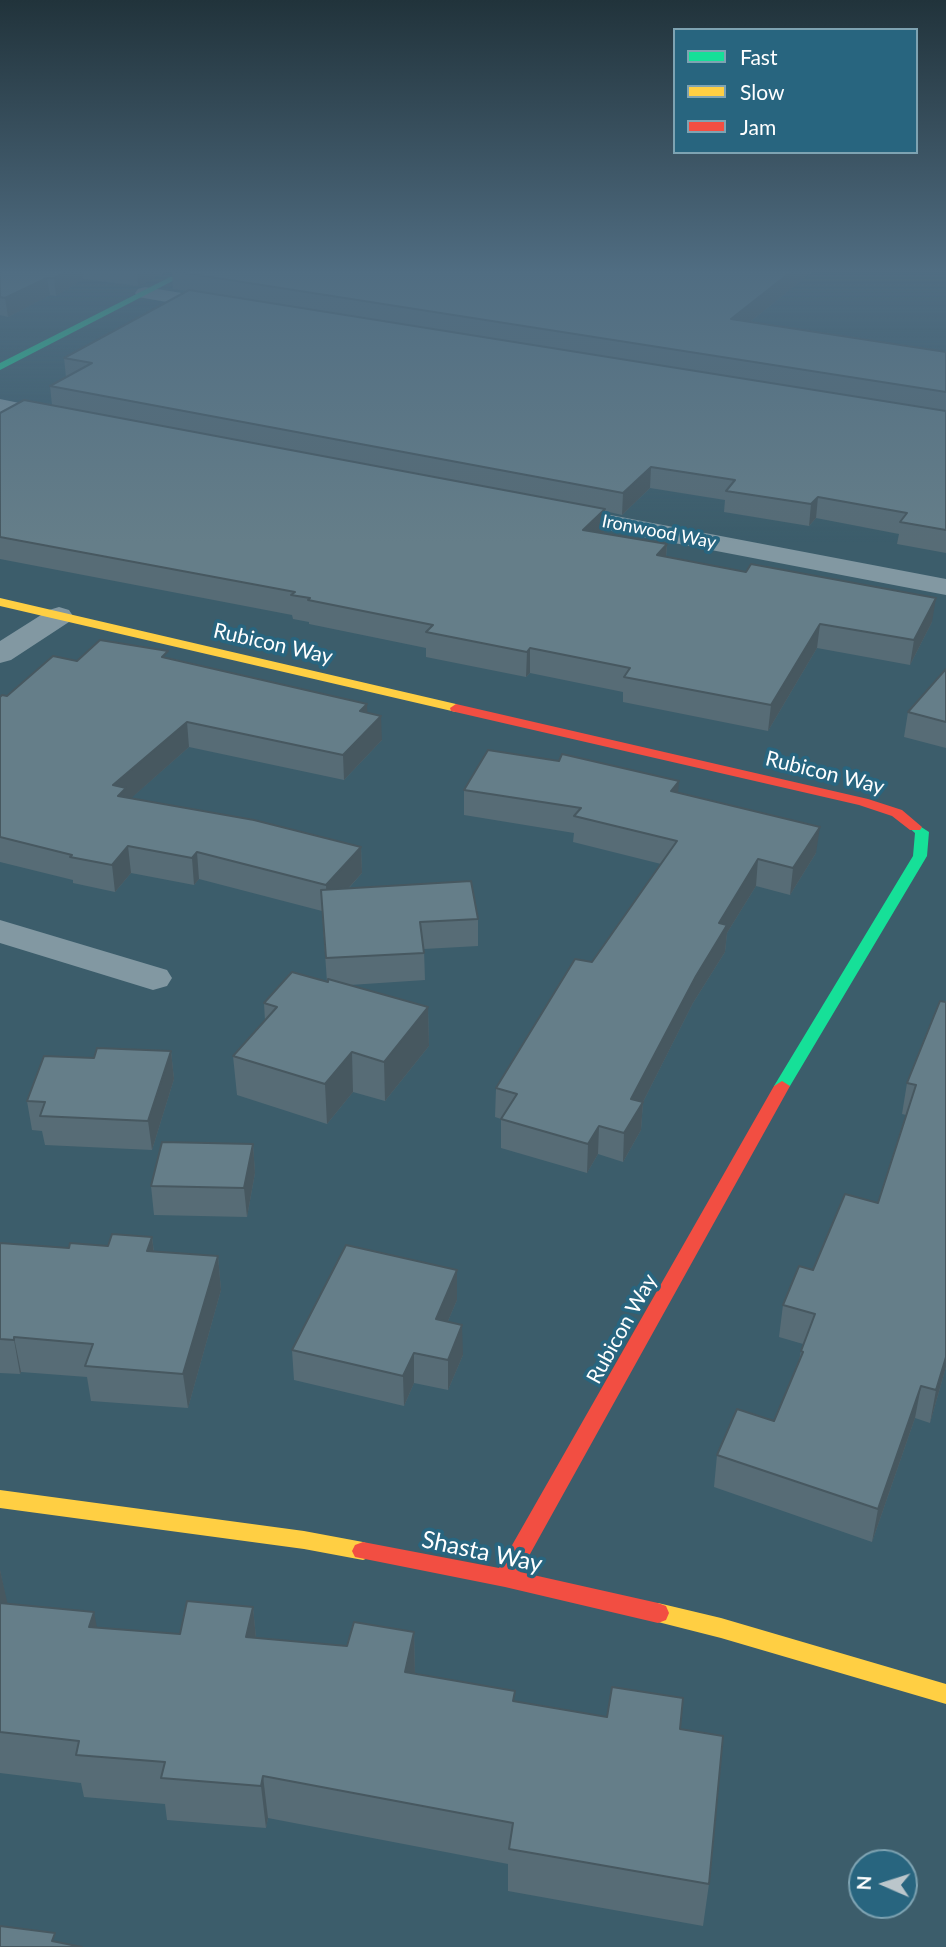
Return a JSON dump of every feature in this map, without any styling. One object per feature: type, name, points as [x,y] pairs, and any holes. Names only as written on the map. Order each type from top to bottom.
[{"type":"street","points":[[0,407],[82,422]]},
{"type":"street","name":"Ironwood Way","points":[[535,508],[946,587]]},
{"type":"street","name":"Rubicon Way","points":[[0,602],[863,802],[897,813],[922,832],[920,856],[802,1050],[505,1578]]},
{"type":"street","points":[[0,654],[59,616]]},
{"type":"street","points":[[0,931],[153,978]]},
{"type":"street","name":"Shasta Way","points":[[0,1499],[304,1540],[505,1578],[721,1628],[946,1694]]},
{"type":"building","points":[[86,362],[639,362],[946,411],[946,530],[900,522],[907,513],[818,497],[811,504],[726,491],[735,480],[651,467],[623,493],[50,386],[92,363]]},
{"type":"building","points":[[753,362],[946,362],[946,392]]},
{"type":"building","points":[[24,400],[605,509],[583,530],[667,544],[657,555],[746,572],[751,564],[936,598],[914,640],[820,624],[771,705],[624,677],[630,668],[530,648],[527,652],[426,632],[433,625],[291,595],[295,592],[0,537],[0,413]]},
{"type":"building","points":[[100,640],[168,651],[162,657],[367,704],[360,711],[381,716],[343,755],[187,722],[113,785],[126,788],[118,796],[254,820],[361,847],[326,885],[197,852],[192,858],[128,846],[112,865],[70,857],[72,855],[0,837],[0,697],[7,696],[53,656],[77,661]]},
{"type":"building","points":[[946,669],[946,722],[908,712]]},
{"type":"building","points":[[488,750],[559,761],[562,754],[679,781],[671,791],[820,827],[793,868],[758,859],[719,923],[727,925],[696,976],[631,1099],[643,1102],[624,1133],[599,1126],[588,1144],[501,1119],[517,1094],[496,1088],[575,959],[592,962],[677,841],[574,816],[581,808],[464,790]]},
{"type":"building","points":[[471,881],[478,919],[420,922],[424,953],[326,958],[321,890]]},
{"type":"building","points":[[292,972],[328,982],[328,979],[428,1007],[384,1062],[352,1052],[325,1084],[233,1056],[277,1007],[264,1003]]},
{"type":"building","points":[[940,1001],[946,1002],[946,1357],[936,1390],[921,1386],[878,1509],[717,1455],[737,1409],[774,1421],[803,1352],[801,1351],[815,1314],[783,1305],[799,1266],[813,1270],[845,1194],[878,1203],[916,1085],[907,1083]]},
{"type":"building","points":[[97,1048],[171,1051],[148,1121],[40,1116],[45,1102],[27,1101],[44,1056],[94,1058]]},
{"type":"building","points":[[162,1142],[253,1144],[244,1188],[151,1186]]},
{"type":"building","points":[[112,1234],[152,1237],[147,1251],[218,1256],[183,1374],[85,1366],[93,1344],[14,1337],[14,1340],[0,1339],[0,1243],[69,1248],[70,1243],[108,1246]]},
{"type":"building","points":[[346,1245],[457,1270],[436,1319],[462,1325],[448,1360],[414,1353],[403,1376],[292,1350]]},
{"type":"building","points":[[187,1601],[253,1607],[246,1637],[347,1646],[354,1622],[414,1632],[405,1672],[515,1691],[513,1701],[607,1717],[612,1687],[683,1698],[680,1729],[723,1736],[709,1884],[509,1849],[513,1823],[263,1776],[261,1786],[161,1778],[165,1762],[76,1755],[79,1741],[0,1732],[0,1603],[94,1612],[89,1627],[180,1634]]},
{"type":"building","points":[[0,1926],[55,1933],[52,1941],[82,1947],[0,1947]]},
{"type":"traffic: fast","points":[[0,367],[10,362]]},
{"type":"traffic: fast","points":[[782,1086],[920,856],[922,832],[915,827]]},
{"type":"traffic: slow","points":[[0,602],[456,708]]},
{"type":"traffic: slow","points":[[0,1499],[304,1540],[363,1551]]},
{"type":"traffic: slow","points":[[658,1613],[721,1628],[946,1694]]},
{"type":"traffic: jam","points":[[456,708],[863,802],[897,813],[915,827]]},
{"type":"traffic: jam","points":[[505,1578],[782,1086]]},
{"type":"traffic: jam","points":[[363,1551],[505,1578],[658,1613]]}]
